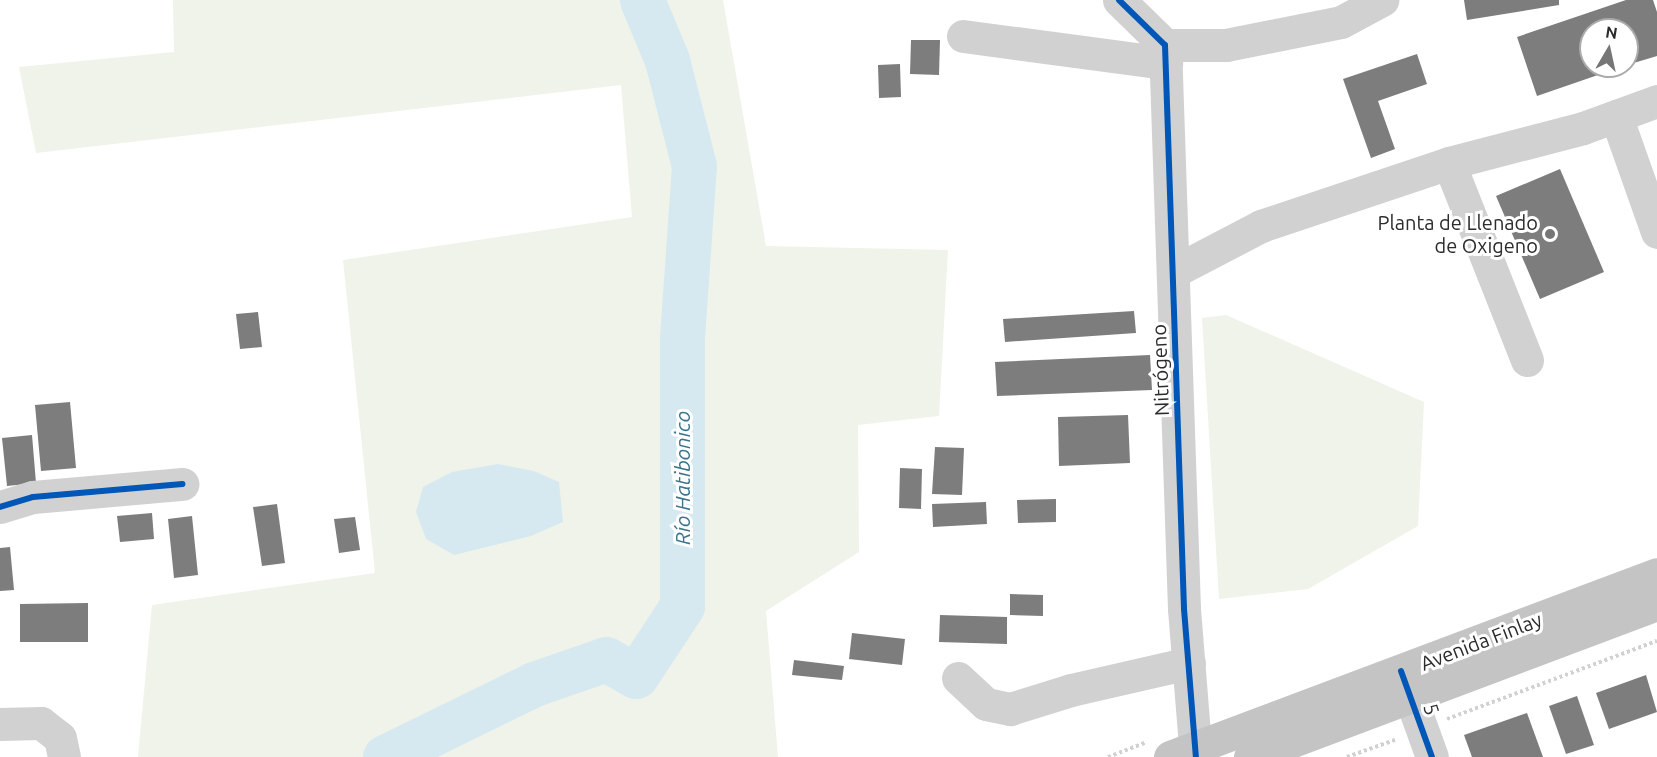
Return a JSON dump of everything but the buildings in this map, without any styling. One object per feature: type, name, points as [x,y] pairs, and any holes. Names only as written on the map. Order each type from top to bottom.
[{"type":"main road","name":"Avenida Finlay","points":[[1187,754],[1417,714],[1657,574]]},
{"type":"main road","name":"Avenida Finlay","points":[[1250,757],[1417,714],[1657,604]]},
{"type":"street","points":[[1119,0],[1166,54]]},
{"type":"street","points":[[963,36],[1166,54],[1226,45],[1382,0]]},
{"type":"street","name":"Nitrógeno","points":[[1166,54],[1184,609],[1189,663],[1187,754]]},
{"type":"street","points":[[1173,272],[1261,226],[1449,163],[1583,128],[1657,102]]},
{"type":"street","points":[[1616,116],[1657,232]]},
{"type":"street","points":[[1449,163],[1527,360]]},
{"type":"street","points":[[0,507],[33,497],[182,484]]},
{"type":"street","points":[[958,678],[986,704],[1010,709],[1071,690],[1189,663]]},
{"type":"street","points":[[0,724],[41,723],[60,738],[64,757]]},
{"type":"path","points":[[1347,757],[1417,714],[1657,640]]},
{"type":"shaded area","points":[[173,0],[723,0],[766,246],[948,250],[939,416],[858,425],[859,552],[766,611],[778,757],[138,757],[152,605],[375,573],[343,260],[632,217],[621,85],[36,153],[19,67],[174,52]]},
{"type":"shaded area","points":[[1226,315],[1424,402],[1418,526],[1308,589],[1219,599],[1202,318]]},
{"type":"shaded area","points":[[498,464],[534,471],[559,482],[563,522],[531,536],[454,555],[426,539],[416,512],[423,487],[452,472]]},
{"type":"waterway","name":"Río Hatibonico","points":[[385,757],[534,684],[606,659],[636,676],[682,606],[682,337],[694,166],[667,60],[642,0]]},
{"type":"cycle path","points":[[1119,0],[1165,45],[1184,609],[1196,757]]},
{"type":"cycle path","points":[[0,507],[33,497],[182,484]]},
{"type":"cycle path","name":"5","points":[[1401,671],[1432,757]]},
{"type":"place","name":"Planta de Llenado de Oxigeno","points":[[1550,234]]}]
